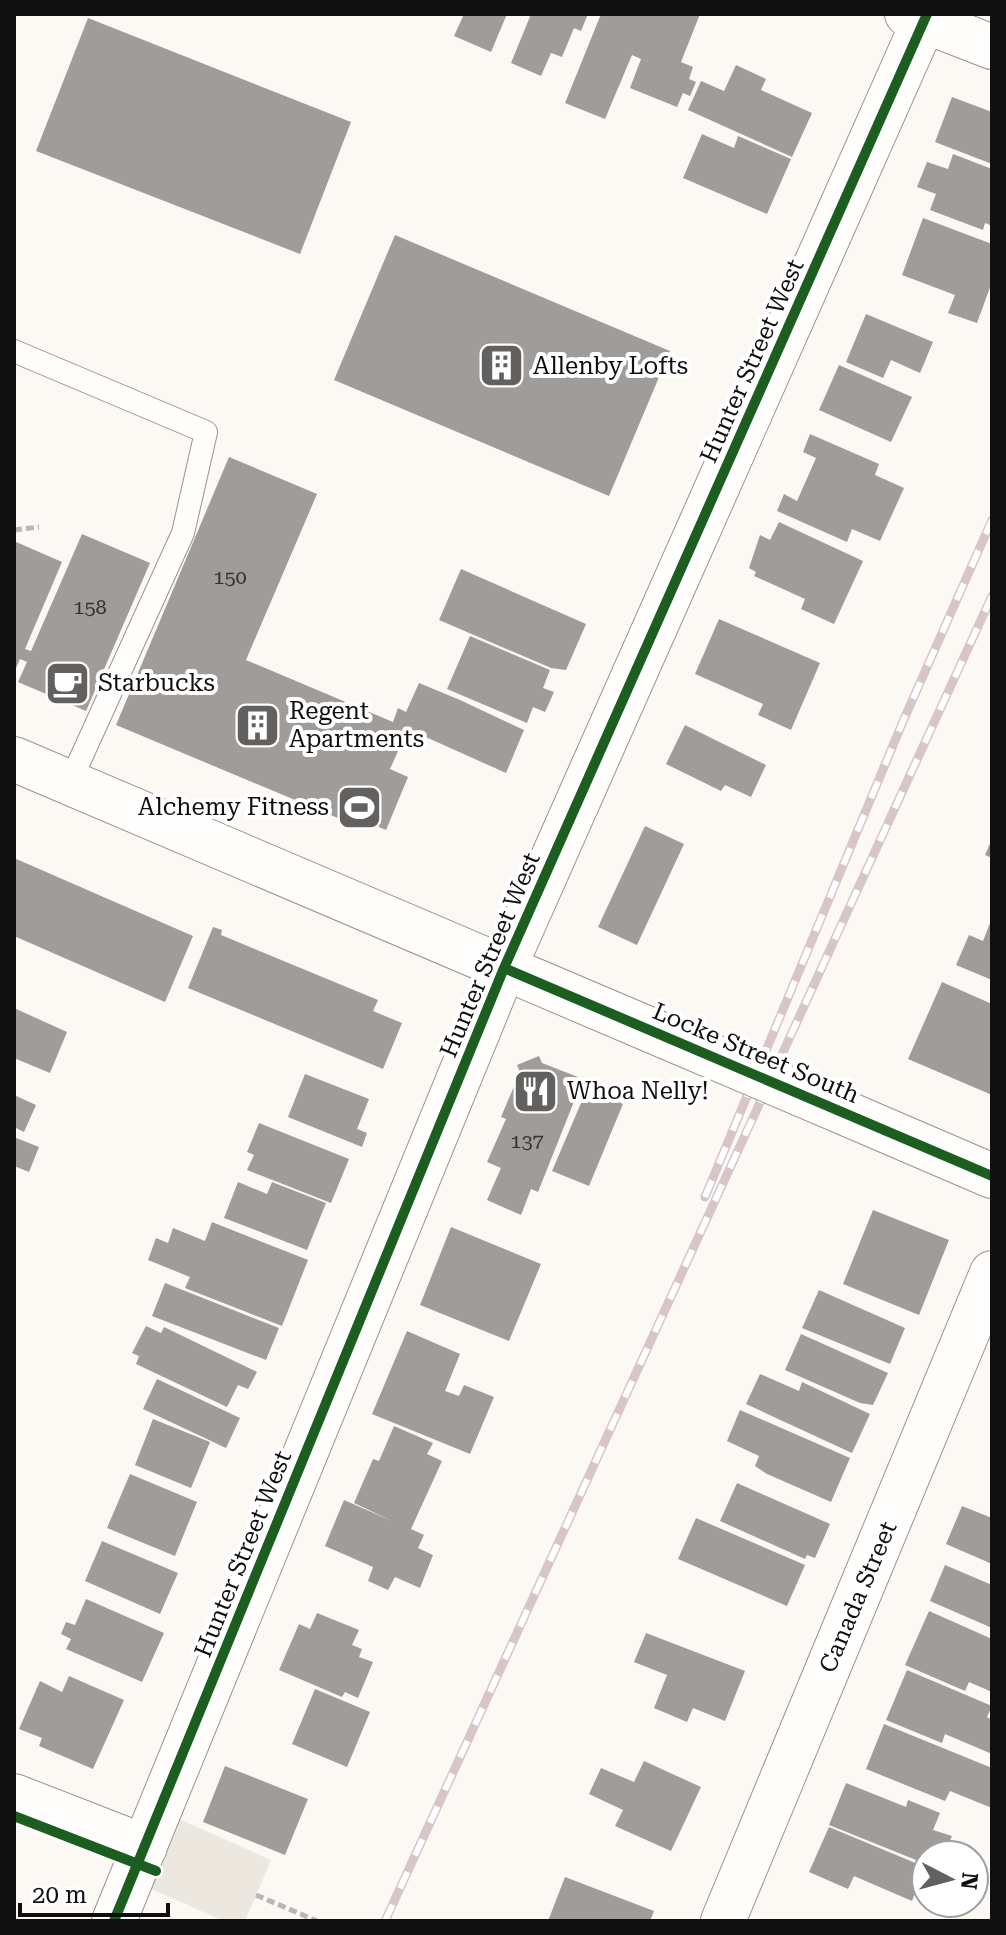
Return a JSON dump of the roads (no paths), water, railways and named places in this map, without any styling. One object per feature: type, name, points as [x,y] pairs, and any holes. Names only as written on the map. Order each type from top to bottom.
[{"type":"street","points":[[919,16],[992,47]]},
{"type":"street","name":"Hunter Street West","points":[[114,1921],[504,968],[919,16]]},
{"type":"street","name":"Locke Street South","points":[[14,759],[992,1176]]},
{"type":"street","name":"Canada Street","points":[[723,1921],[992,1273]]},
{"type":"street","points":[[14,1796],[145,1847]]},
{"type":"lane","points":[[14,351],[206,432],[183,533],[70,782]]},
{"type":"railway","points":[[705,1197],[904,719],[992,520]]},
{"type":"railway","points":[[385,1921],[992,596]]},
{"type":"place","name":"Allenby Lofts","points":[[502,366]]},
{"type":"place","name":"Starbucks","points":[[67,683]]},
{"type":"place","name":"Regent Apartments","points":[[258,725]]},
{"type":"place","name":"Alchemy Fitness","points":[[360,807]]},
{"type":"place","name":"Whoa Nelly!","points":[[536,1091]]}]
